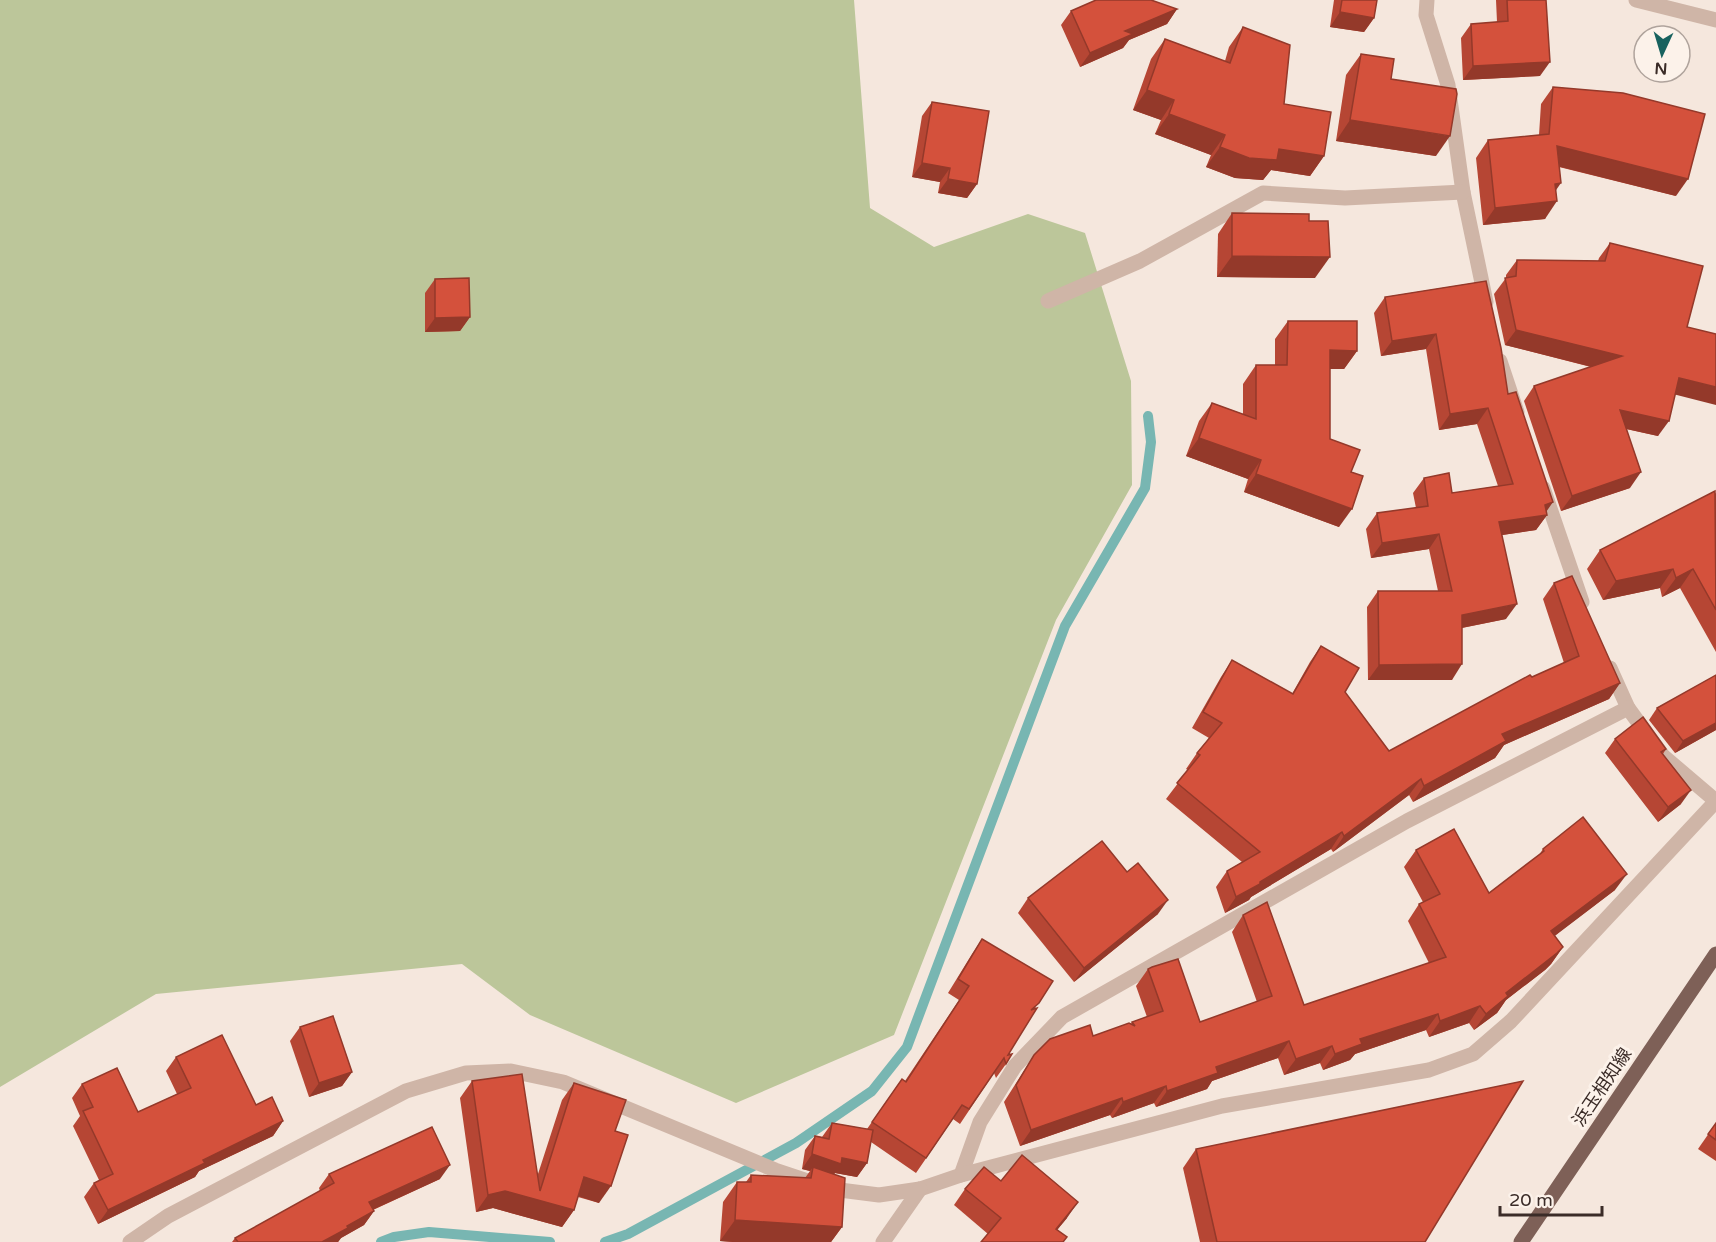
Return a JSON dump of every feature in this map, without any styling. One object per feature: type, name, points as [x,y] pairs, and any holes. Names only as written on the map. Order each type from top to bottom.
[{"type":"main road","name":"浜玉相知線","points":[[1521,1242],[1716,954]]},
{"type":"street","points":[[1427,0],[1426,15],[1448,85],[1463,192],[1490,320]]},
{"type":"street","points":[[1635,0],[1716,20]]},
{"type":"street","points":[[1048,301],[1140,261],[1263,193],[1344,198],[1463,192]]},
{"type":"street","points":[[1495,342],[1523,429]]},
{"type":"street","points":[[1538,473],[1585,612]]},
{"type":"street","points":[[130,1242],[168,1216],[406,1091],[466,1072],[511,1071],[563,1082],[774,1170],[832,1189],[879,1195],[920,1189],[961,1175],[1222,1106],[1429,1070],[1473,1054],[1511,1021],[1716,801],[1663,756],[1628,708],[1604,655]]},
{"type":"street","points":[[961,1175],[980,1122],[1015,1066],[1062,1017],[1407,821],[1628,708]]},
{"type":"street","points":[[883,1242],[920,1189]]},
{"type":"green space","points":[[0,0],[854,0],[870,208],[934,247],[1028,214],[1085,233],[1131,381],[1132,485],[1056,620],[894,1035],[736,1103],[530,1015],[462,964],[156,994],[0,1087]]},
{"type":"building","points":[[1096,0],[1151,0],[1177,9],[1125,31],[1133,34],[1090,53],[1071,11]]},
{"type":"building","points":[[1342,0],[1377,0],[1374,18],[1340,12]]},
{"type":"building","points":[[1507,0],[1546,0],[1550,62],[1473,66],[1471,24],[1508,21]]},
{"type":"building","points":[[1243,27],[1290,45],[1284,104],[1331,112],[1324,156],[1279,149],[1277,160],[1249,158],[1220,147],[1225,135],[1169,114],[1174,100],[1147,90],[1165,39],[1230,63]]},
{"type":"building","points":[[1361,54],[1394,59],[1391,79],[1456,89],[1450,136],[1350,120]]},
{"type":"building","points":[[1553,87],[1623,93],[1705,114],[1688,179],[1557,146],[1561,183],[1555,184],[1557,201],[1495,208],[1488,140],[1549,134]]},
{"type":"building","points":[[932,102],[989,111],[977,184],[948,179],[950,168],[922,163]]},
{"type":"building","points":[[1232,213],[1309,214],[1309,221],[1328,221],[1330,257],[1232,256]]},
{"type":"building","points":[[1610,243],[1703,266],[1687,327],[1716,334],[1716,387],[1679,378],[1669,421],[1620,410],[1641,472],[1572,496],[1534,386],[1622,356],[1516,330],[1505,278],[1516,276],[1517,260],[1605,261]]},
{"type":"building","points":[[469,278],[470,317],[435,318],[435,279]]},
{"type":"building","points":[[1486,281],[1501,348],[1508,394],[1516,392],[1553,502],[1545,505],[1547,515],[1499,522],[1517,604],[1462,615],[1462,664],[1379,665],[1378,591],[1452,591],[1439,534],[1382,543],[1377,513],[1428,506],[1424,478],[1449,473],[1452,493],[1513,484],[1488,408],[1450,414],[1436,334],[1392,341],[1385,297]]},
{"type":"building","points":[[1288,321],[1357,321],[1357,351],[1330,350],[1330,439],[1360,450],[1351,472],[1363,476],[1352,509],[1256,474],[1261,460],[1199,438],[1212,403],[1256,419],[1256,365],[1287,365]]},
{"type":"building","points":[[1715,491],[1716,610],[1693,569],[1676,578],[1673,569],[1616,581],[1600,550]]},
{"type":"building","points":[[1572,576],[1620,683],[1502,734],[1506,741],[1424,786],[1421,779],[1344,836],[1342,832],[1236,897],[1227,871],[1260,852],[1177,783],[1200,755],[1197,753],[1222,723],[1203,712],[1232,660],[1293,694],[1321,646],[1359,668],[1345,692],[1389,751],[1530,675],[1532,677],[1579,656],[1554,583]]},
{"type":"building","points":[[1716,675],[1716,723],[1683,741],[1657,708]]},
{"type":"building","points":[[1643,717],[1666,749],[1661,752],[1691,790],[1668,807],[1615,739]]},
{"type":"building","points":[[1583,817],[1627,874],[1551,931],[1563,947],[1506,993],[1508,996],[1486,1014],[1480,1006],[1440,1021],[1438,1014],[1360,1039],[1362,1044],[1335,1054],[1332,1046],[1296,1059],[1289,1041],[1216,1067],[1218,1073],[1167,1091],[1166,1086],[1123,1102],[1122,1098],[1031,1130],[1016,1085],[1034,1055],[1050,1039],[1090,1025],[1093,1036],[1129,1023],[1135,1026],[1132,1022],[1163,1011],[1148,969],[1178,959],[1200,1022],[1272,996],[1243,915],[1267,902],[1304,1005],[1446,957],[1419,904],[1440,894],[1416,850],[1454,829],[1489,893],[1544,851],[1543,849]]},
{"type":"building","points":[[1102,841],[1127,872],[1138,863],[1168,900],[1084,968],[1028,898]]},
{"type":"building","points":[[982,939],[1053,981],[1039,1003],[1031,1010],[1037,1008],[1008,1055],[1012,1054],[1006,1064],[1004,1058],[969,1109],[962,1105],[926,1158],[872,1122],[902,1079],[906,1082],[969,986],[958,979]]},
{"type":"building","points":[[333,1016],[352,1072],[319,1083],[300,1027]]},
{"type":"building","points":[[222,1035],[256,1105],[272,1097],[283,1121],[203,1160],[205,1163],[108,1210],[94,1183],[113,1174],[83,1111],[93,1107],[82,1084],[117,1068],[138,1112],[191,1088],[176,1057]]},
{"type":"building","points":[[522,1074],[540,1191],[574,1083],[626,1100],[615,1131],[628,1135],[611,1186],[584,1177],[574,1210],[505,1191],[488,1195],[472,1081]]},
{"type":"building","points":[[1523,1081],[1425,1242],[1217,1242],[1196,1149]]},
{"type":"building","points":[[832,1123],[873,1130],[867,1163],[842,1158],[841,1164],[812,1154],[815,1136],[829,1139]]},
{"type":"building","points":[[1716,1123],[1716,1140],[1708,1134]]},
{"type":"building","points":[[432,1127],[450,1165],[369,1202],[374,1211],[347,1226],[348,1228],[322,1242],[238,1242],[235,1238],[334,1183],[329,1174]]},
{"type":"building","points":[[1022,1155],[1078,1202],[1056,1229],[1067,1237],[1063,1242],[981,1242],[1001,1218],[965,1189],[984,1167],[1001,1181]]},
{"type":"building","points":[[813,1167],[845,1178],[842,1227],[735,1220],[737,1182],[751,1182],[751,1175],[811,1178]]},
{"type":"waterway","points":[[605,1242],[628,1234],[796,1143],[872,1091],[907,1047],[1065,626],[1145,488],[1151,442],[1148,416]]},
{"type":"waterway","points":[[381,1242],[394,1237],[429,1232],[550,1242]]}]
